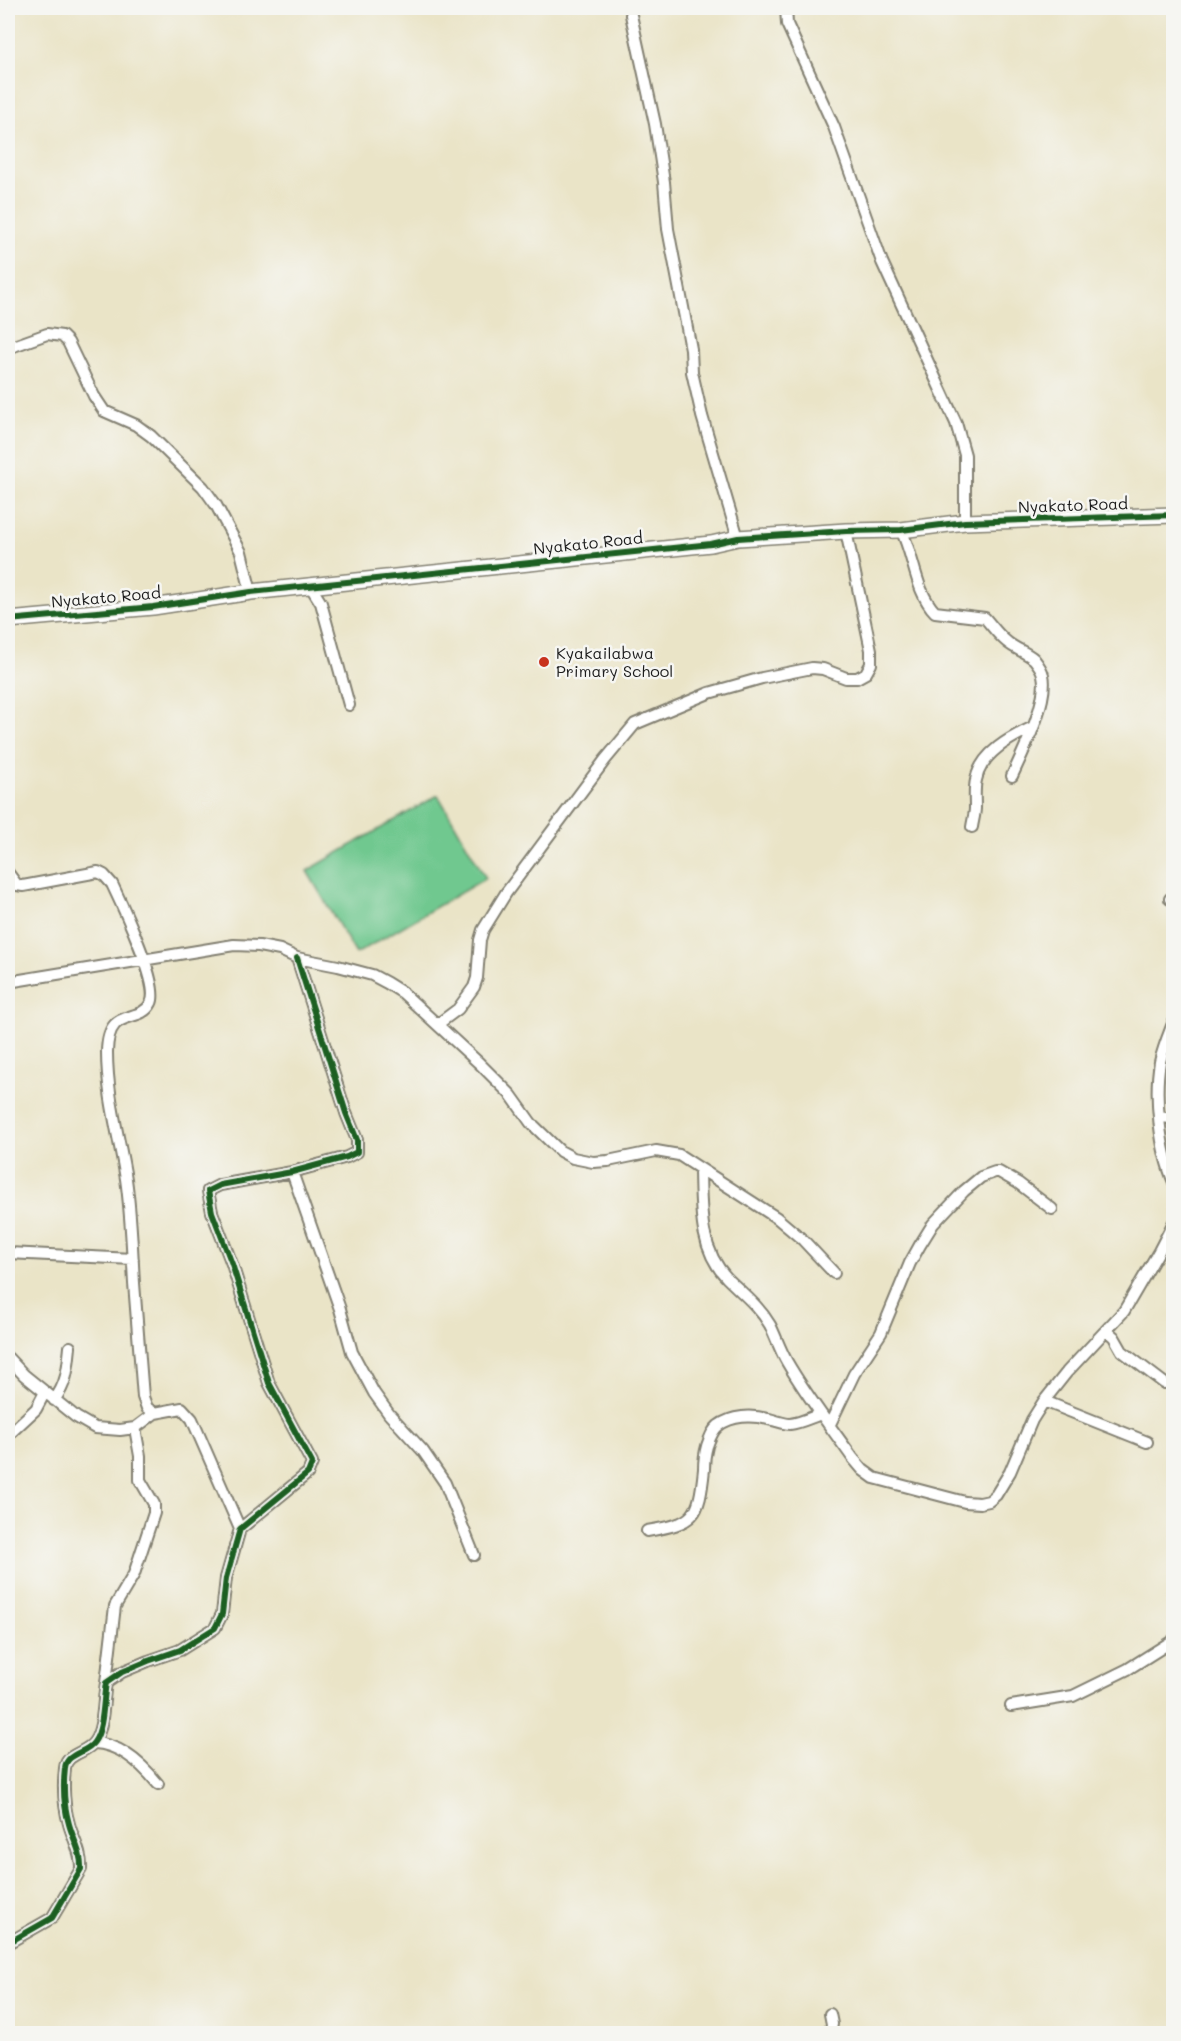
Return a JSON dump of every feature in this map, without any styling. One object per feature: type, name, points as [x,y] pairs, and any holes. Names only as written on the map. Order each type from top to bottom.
[{"type":"street","points":[[786,8],[787,24],[834,127],[882,262],[957,423],[965,455],[964,522]]},
{"type":"street","points":[[632,15],[655,124],[664,182],[668,229],[691,349],[692,372],[702,416],[738,538]]},
{"type":"street","points":[[8,348],[47,334],[62,336],[68,342],[94,396],[104,411],[136,425],[152,436],[203,488],[216,505],[241,552],[251,592]]},
{"type":"street","name":"Nyakato Road","points":[[8,620],[153,607],[251,592],[711,544],[738,538],[901,530],[964,522],[1173,515]]},
{"type":"street","points":[[901,530],[924,597],[935,612],[985,618],[999,635],[1024,652],[1039,666],[1044,676],[1043,696],[1033,727],[1012,776]]},
{"type":"street","points":[[438,1024],[458,1009],[474,987],[483,930],[506,893],[605,760],[635,724],[710,693],[762,678],[812,668],[823,669],[846,678],[857,678],[866,673],[871,664],[870,650],[846,531]]},
{"type":"street","points":[[311,586],[321,603],[349,705]]},
{"type":"street","points":[[972,826],[975,781],[978,770],[985,760],[1005,742],[1033,727]]},
{"type":"street","points":[[8,873],[17,885],[22,886],[98,872],[104,875],[112,884],[145,959],[153,999],[150,1006],[143,1011],[118,1021],[113,1027],[107,1051],[110,1096],[126,1179],[143,1397],[147,1408],[155,1413]]},
{"type":"street","points":[[8,982],[234,945],[280,950],[297,958],[372,975],[403,993],[438,1024],[511,1095],[531,1123],[560,1151],[573,1158],[593,1162],[656,1151],[679,1155],[777,1218],[803,1240],[834,1273]]},
{"type":"street","points":[[106,1683],[122,1672],[148,1660],[180,1650],[215,1628],[222,1614],[226,1578],[240,1529],[308,1473],[312,1462],[270,1383],[232,1264],[212,1212],[208,1191],[220,1185],[292,1172],[357,1152],[358,1146],[297,958]]},
{"type":"street","points":[[1173,1021],[1160,1060],[1158,1089],[1163,1150],[1173,1182]]},
{"type":"street","points":[[1160,1116],[1173,1119]]},
{"type":"street","points":[[700,1170],[701,1220],[712,1257],[726,1276],[760,1310],[788,1364],[852,1457],[873,1478],[965,1502],[989,1501],[996,1495],[1044,1401],[1129,1303],[1173,1222]]},
{"type":"street","points":[[292,1172],[340,1309],[352,1352],[374,1393],[389,1414],[423,1451],[444,1483],[474,1555]]},
{"type":"street","points":[[830,1424],[854,1374],[881,1333],[910,1263],[920,1245],[933,1224],[964,1191],[981,1177],[995,1172],[1018,1183],[1052,1209]]},
{"type":"street","points":[[8,1253],[133,1259]]},
{"type":"street","points":[[1106,1330],[1114,1337],[1122,1351],[1164,1383]]},
{"type":"street","points":[[54,1400],[67,1376],[70,1347]]},
{"type":"street","points":[[8,1358],[54,1400],[95,1428],[120,1430],[135,1428],[155,1413],[182,1408],[192,1419],[240,1529]]},
{"type":"street","points":[[8,1435],[36,1409],[45,1392]]},
{"type":"street","points":[[1044,1401],[1148,1442]]},
{"type":"street","points":[[647,1531],[674,1526],[696,1511],[700,1497],[705,1453],[712,1433],[719,1425],[746,1416],[790,1424],[821,1414]]},
{"type":"street","points":[[8,1943],[52,1918],[81,1869],[81,1860],[65,1807],[64,1766],[69,1758],[85,1750],[94,1743],[98,1736],[115,1606],[134,1574],[154,1513],[154,1504],[140,1480],[140,1456],[135,1428]]},
{"type":"street","points":[[1011,1706],[1073,1696],[1128,1669],[1173,1640]]},
{"type":"street","points":[[94,1743],[112,1745],[148,1771],[158,1784]]},
{"type":"street","points":[[830,2014],[832,2024],[830,2034]]},
{"type":"green space","points":[[438,795],[486,878],[356,954],[307,871]]},
{"type":"cycle path","points":[[8,620],[153,607],[251,592],[711,544],[738,538],[901,530],[965,522],[1174,515]]},
{"type":"cycle path","points":[[8,1943],[52,1918],[81,1869],[79,1852],[66,1811],[65,1768],[69,1759],[91,1746],[97,1736],[106,1683],[122,1672],[180,1650],[215,1628],[222,1614],[226,1578],[240,1529],[308,1473],[312,1463],[269,1383],[232,1264],[212,1212],[208,1191],[220,1185],[292,1172],[347,1157],[357,1152],[357,1140],[346,1113],[297,958]]},
{"type":"place","name":"Kyakailabwa Primary School","points":[[544,662]]}]
